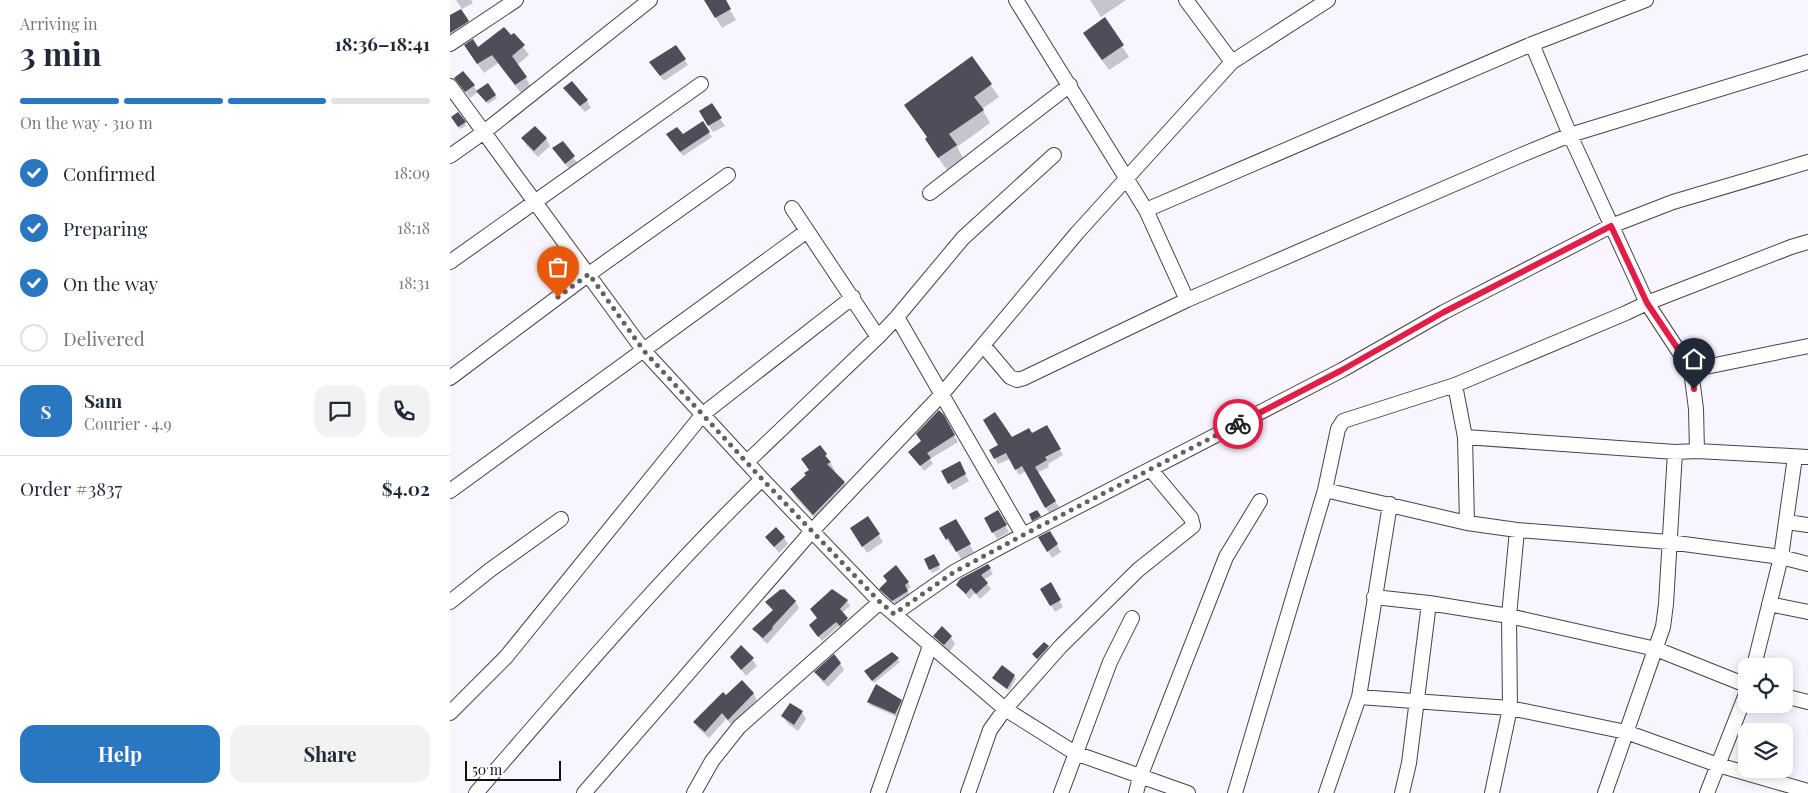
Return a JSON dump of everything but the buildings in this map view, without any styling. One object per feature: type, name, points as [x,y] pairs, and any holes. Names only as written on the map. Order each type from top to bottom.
[{"type":"street","points":[[450,44],[516,0]]},
{"type":"street","points":[[450,156],[484,132],[650,0]]},
{"type":"street","points":[[1016,0],[1146,210],[1187,300]]},
{"type":"street","points":[[1186,0],[1232,62]]},
{"type":"street","points":[[586,792],[812,531],[942,394],[1077,233],[1232,62],[1328,0]]},
{"type":"street","points":[[1146,210],[1532,44],[1646,0]]},
{"type":"street","points":[[1532,44],[1570,136],[1647,303],[1692,370],[1696,409],[1697,451]]},
{"type":"street","points":[[983,345],[1010,377],[1017,380],[1024,378],[1187,300],[1519,156],[1570,136],[1808,62]]},
{"type":"street","points":[[450,262],[701,84]]},
{"type":"street","points":[[930,193],[1070,85]]},
{"type":"street","points":[[450,86],[644,351],[762,479],[880,602],[1005,709],[1075,753],[1188,793]]},
{"type":"street","points":[[747,462],[878,337],[897,317],[962,238],[1054,155]]},
{"type":"street","points":[[894,614],[954,572],[1342,370],[1444,312],[1611,226],[1673,202],[1808,162]]},
{"type":"street","points":[[450,378],[589,274],[728,175]]},
{"type":"street","points":[[792,208],[878,337]]},
{"type":"street","points":[[450,492],[808,231]]},
{"type":"street","points":[[1235,793],[1325,490],[1338,429],[1343,421],[1455,385],[1647,303],[1808,242]]},
{"type":"street","points":[[450,713],[506,657],[703,414],[852,297]]},
{"type":"street","points":[[897,317],[1023,535]]},
{"type":"street","points":[[1692,370],[1808,346]]},
{"type":"street","points":[[1455,385],[1465,437],[1466,523]]},
{"type":"street","points":[[1465,437],[1675,452],[1697,451],[1802,457],[1781,557],[1756,658]]},
{"type":"street","points":[[1606,793],[1663,627],[1675,452]]},
{"type":"street","points":[[968,793],[990,730],[1005,709],[1061,646],[1138,570],[1193,526],[1191,518],[1151,470]]},
{"type":"street","points":[[476,793],[639,607],[712,527],[762,479]]},
{"type":"street","points":[[1325,490],[1466,523],[1517,530],[1669,542],[1781,557],[1808,564]]},
{"type":"street","points":[[1136,793],[1140,777],[1226,557],[1260,501]]},
{"type":"street","points":[[1326,793],[1359,697],[1390,504]]},
{"type":"street","points":[[450,602],[490,570],[562,520]]},
{"type":"street","points":[[1787,522],[1808,525]]},
{"type":"street","points":[[1492,793],[1510,708],[1509,616],[1517,530]]},
{"type":"street","points":[[1374,597],[1429,603],[1509,616],[1656,649],[1738,683]]},
{"type":"street","points":[[694,793],[712,761],[739,727],[880,602]]},
{"type":"street","points":[[1402,793],[1409,764],[1429,603]]},
{"type":"street","points":[[1770,604],[1808,612]]},
{"type":"street","points":[[1060,793],[1110,662],[1132,618]]},
{"type":"street","points":[[878,793],[930,646]]},
{"type":"street","points":[[1359,697],[1510,708],[1626,732],[1718,765],[1808,791]]},
{"type":"street","points":[[1793,698],[1808,702]]},
{"type":"street","points":[[1707,793],[1739,713]]},
{"type":"way so far","points":[[558,297],[589,274],[644,351],[762,479],[880,602],[894,614],[954,572],[1238,424]]},
{"type":"route","points":[[1238,424],[1342,370],[1444,312],[1611,226],[1647,303],[1692,370],[1694,389]]}]
